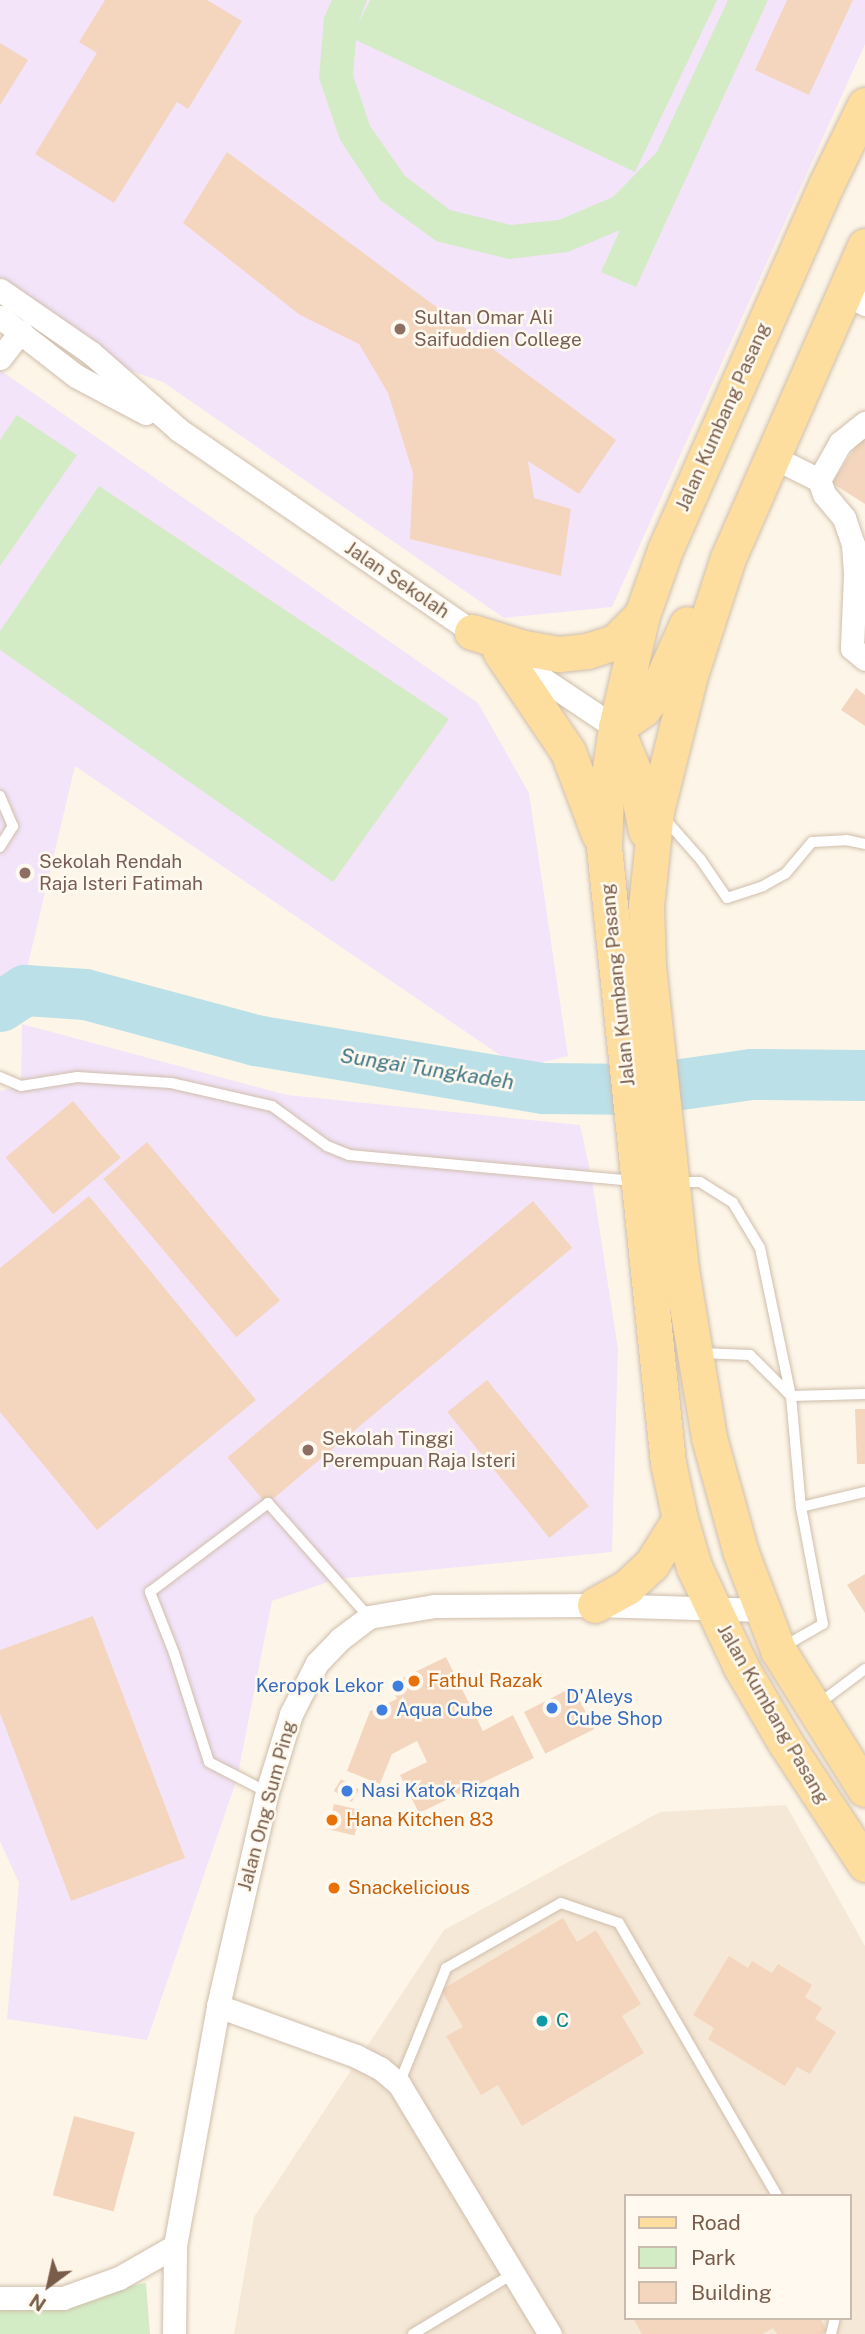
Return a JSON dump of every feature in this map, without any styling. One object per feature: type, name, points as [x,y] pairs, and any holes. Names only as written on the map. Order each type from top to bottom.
[{"type":"main road","name":"Jalan Kumbang Pasang","points":[[865,105],[825,185],[670,537],[642,615],[616,728],[606,793],[604,847],[639,1027],[653,1168],[668,1463],[680,1519],[694,1567],[741,1667],[785,1742],[865,1864]]},
{"type":"main road","name":"Jalan Kumbang Pasang","points":[[639,1027],[648,966],[650,856],[656,811],[691,675],[728,558],[773,457],[855,298],[865,246]]},
{"type":"main road","points":[[650,856],[634,772],[616,728],[643,709],[657,691],[694,609],[728,558]]},
{"type":"main road","points":[[486,641],[559,654],[587,652],[615,642],[642,615]]},
{"type":"main road","points":[[486,641],[568,752],[604,847]]},
{"type":"main road","name":"Jalan Kumbang Pasang","points":[[653,1168],[723,1494],[778,1650],[865,1789]]},
{"type":"main road","points":[[595,1605],[627,1587],[651,1565],[680,1519]]},
{"type":"street","name":"Jalan Sekolah","points":[[0,290],[90,352],[179,430],[616,728]]},
{"type":"street","name":"Jalan Sekolah","points":[[0,317],[76,376],[179,430]]},
{"type":"street","points":[[0,358],[21,331]]},
{"type":"street","points":[[819,480],[839,443],[865,423]]},
{"type":"street","points":[[773,457],[819,480],[824,494],[844,518],[853,544],[852,648],[865,659]]},
{"type":"street","points":[[369,1617],[435,1606],[595,1605],[763,1610]]},
{"type":"street","name":"Jalan Ong Sum Ping","points":[[174,2334],[174,2246],[218,2006],[268,1793],[291,1714],[302,1688],[325,1655],[369,1617]]},
{"type":"street","points":[[218,2006],[356,2056],[380,2068],[399,2084],[550,2334]]},
{"type":"street","points":[[0,2298],[63,2298],[119,2278],[174,2246]]},
{"type":"lane","points":[[0,796],[13,826],[0,847]]},
{"type":"lane","points":[[656,811],[701,860],[727,898],[763,886],[786,873],[813,842],[846,840],[865,844]]},
{"type":"lane","points":[[0,1077],[21,1086],[77,1077],[171,1083],[272,1105],[327,1146],[349,1155],[592,1180],[653,1168],[700,1182],[733,1203],[760,1248],[791,1396],[801,1507],[823,1624],[778,1650]]},
{"type":"lane","points":[[693,1353],[750,1355],[791,1396],[865,1394]]},
{"type":"lane","points":[[801,1507],[865,1492]]},
{"type":"lane","points":[[268,1793],[209,1762],[174,1653],[150,1592],[268,1503],[369,1617]]},
{"type":"lane","points":[[815,1706],[865,1669]]},
{"type":"lane","points":[[399,2084],[446,1968],[561,1903],[619,1923],[776,2194]]},
{"type":"lane","points":[[413,2334],[514,2273]]},
{"type":"shaded area","name":"Sultan Omar Ali Saifuddien College","points":[[0,0],[865,0],[865,44],[612,607],[504,618],[163,382],[125,369],[0,289]]},
{"type":"shaded area","points":[[0,370],[478,703],[529,793],[568,1056],[519,1068],[75,766],[24,981],[0,996]]},
{"type":"shaded area","name":"Sekolah Tinggi Perempuan Raja Isteri","points":[[22,1024],[287,1095],[580,1125],[592,1180],[618,1349],[612,1552],[337,1579],[272,1601],[237,1779],[147,2040],[7,2019],[19,1883],[0,1841],[0,1091],[21,1086]]},
{"type":"shaded area","points":[[786,1805],[865,1946],[865,2334],[234,2334],[254,2217],[444,1930],[660,1812]]},
{"type":"green space","points":[[332,0],[367,0],[358,25],[370,0],[717,0],[635,172],[356,40],[353,75],[370,126],[405,176],[450,210],[511,225],[559,220],[613,197],[657,152],[728,0],[768,0],[636,287],[601,272],[620,230],[568,252],[509,259],[436,241],[380,200],[340,140],[319,78],[324,17]]},
{"type":"green space","points":[[17,415],[77,455],[0,566],[0,440]]},
{"type":"green space","points":[[99,486],[449,719],[333,882],[0,650],[0,631]]},
{"type":"green space","points":[[146,2283],[150,2334],[0,2334],[0,2292],[63,2298]]},
{"type":"building","points":[[105,0],[207,0],[242,21],[188,109],[177,102],[114,203],[35,154],[97,53],[79,42]]},
{"type":"building","points":[[787,0],[853,0],[809,95],[755,70]]},
{"type":"building","points":[[0,43],[28,60],[0,105]]},
{"type":"building","points":[[227,152],[616,440],[579,494],[528,461],[534,498],[571,509],[561,576],[410,539],[413,473],[388,393],[359,344],[300,315],[183,223]]},
{"type":"building","points":[[865,432],[865,504],[832,483]]},
{"type":"building","points":[[856,688],[865,695],[865,726],[841,710]]},
{"type":"building","points":[[73,1101],[121,1158],[53,1214],[6,1158]]},
{"type":"building","points":[[147,1142],[280,1301],[236,1337],[103,1179]]},
{"type":"building","points":[[89,1196],[256,1400],[97,1530],[0,1412],[0,1268]]},
{"type":"building","points":[[533,1201],[572,1248],[267,1504],[227,1457]]},
{"type":"building","points":[[487,1380],[589,1506],[549,1538],[447,1412]]},
{"type":"building","points":[[855,1409],[865,1409],[865,1464],[857,1464]]},
{"type":"building","points":[[865,1574],[865,1613],[847,1585]]},
{"type":"building","points":[[93,1616],[185,1858],[71,1901],[0,1713],[0,1650]]},
{"type":"building","points":[[446,1657],[483,1731],[513,1715],[534,1758],[419,1813],[400,1775],[427,1762],[417,1741],[392,1754],[380,1784],[347,1771],[370,1711],[397,1699],[390,1684]]},
{"type":"building","points":[[573,1687],[594,1729],[545,1754],[524,1712]]},
{"type":"building","name":"Nasi Katok Rizqah","points":[[341,1779],[359,1790],[352,1802],[334,1791]]},
{"type":"building","points":[[334,1804],[360,1810],[354,1835],[328,1829]]},
{"type":"building","name":"C","points":[[563,1918],[577,1942],[596,1930],[641,2004],[622,2016],[644,2053],[522,2126],[498,2085],[481,2095],[446,2036],[463,2027],[441,1990]]},
{"type":"building","points":[[729,1956],[748,1968],[752,1961],[772,1973],[778,1964],[812,1985],[805,1997],[822,2008],[815,2019],[836,2032],[810,2074],[797,2067],[785,2086],[708,2039],[714,2028],[693,2015]]},
{"type":"building","points":[[74,2116],[135,2132],[114,2212],[53,2195]]},
{"type":"building","points":[[634,2320],[821,2320],[827,2331],[821,2334],[777,2334],[773,2328],[762,2334],[642,2334]]},
{"type":"waterway","name":"Sungai Tungkadeh","points":[[0,1006],[25,990],[85,994],[255,1040],[543,1088],[646,1089],[751,1074],[865,1075]]},
{"type":"place","name":"Sultan Omar Ali Saifuddien College","points":[[400,329]]},
{"type":"place","name":"Sekolah Rendah Raja Isteri Fatimah","points":[[25,873]]},
{"type":"place","name":"Sekolah Tinggi Perempuan Raja Isteri","points":[[308,1450]]},
{"type":"place","name":"Fathul Razak","points":[[414,1681]]},
{"type":"place","name":"Keropok Lekor","points":[[398,1686]]},
{"type":"place","name":"D'Aleys Cube Shop","points":[[552,1708]]},
{"type":"place","name":"Aqua Cube","points":[[382,1710]]},
{"type":"place","name":"Nasi Katok Rizqah","points":[[347,1791]]},
{"type":"place","name":"Hana Kitchen 83","points":[[332,1820]]},
{"type":"place","name":"Snackelicious","points":[[334,1888]]},
{"type":"place","name":"C","points":[[542,2021]]}]
